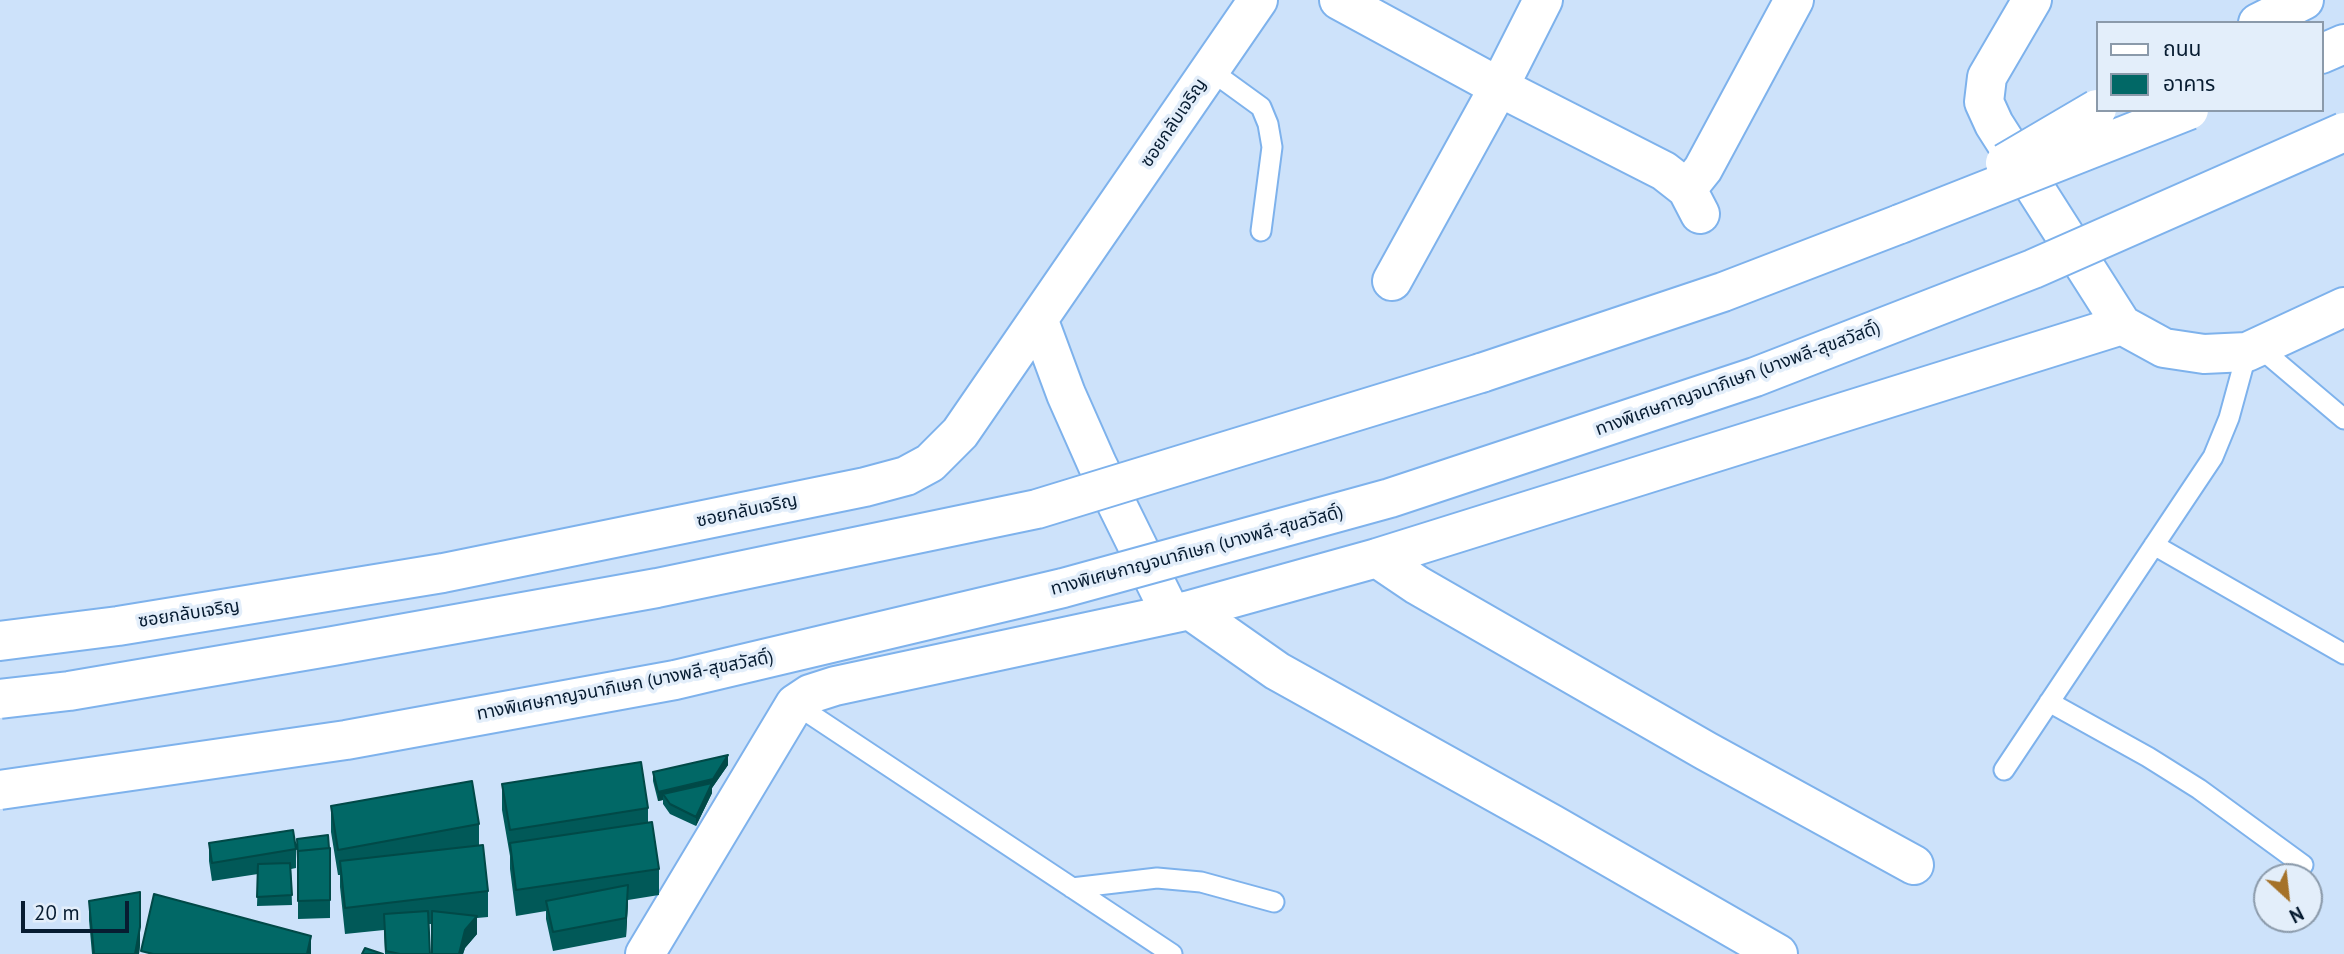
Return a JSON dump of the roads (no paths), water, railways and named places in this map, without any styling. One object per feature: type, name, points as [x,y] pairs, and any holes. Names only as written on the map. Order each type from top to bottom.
[{"type":"main road","name":"ซอยกลับเจริญ","points":[[0,641],[118,626],[443,573],[865,487],[906,476],[930,463],[960,433],[1258,0]]},
{"type":"main road","points":[[1339,0],[1499,87],[1664,171],[1694,202],[1703,169],[1794,0]]},
{"type":"main road","points":[[1391,281],[1499,87],[1543,0]]},
{"type":"main road","points":[[2032,0],[1987,77],[1984,103],[1994,124],[2122,325],[2164,348],[2204,354],[2253,349],[2344,307]]},
{"type":"main road","points":[[2262,21],[2304,0]]},
{"type":"main road","points":[[2323,53],[2344,44]]},
{"type":"main road","points":[[1900,225],[2096,110]]},
{"type":"main road","points":[[0,699],[69,691],[320,649],[657,589],[1037,509],[1605,333],[1900,225],[2184,112]]},
{"type":"main road","name":"ทางพิเศษกาญจนาภิเษก (บางพลี-สุขสวัสดิ์)","points":[[0,790],[346,740],[675,680],[1063,588],[1390,498],[1755,377],[2034,270],[2344,132]]},
{"type":"main road","points":[[2034,270],[2344,162]]},
{"type":"main road","points":[[1039,321],[1066,394],[1092,452],[1181,612],[1277,671],[1778,954]]},
{"type":"main road","points":[[645,954],[795,704],[810,694],[835,686],[1181,612],[1377,558],[2122,325]]},
{"type":"main road","points":[[1377,558],[1417,585],[1706,751],[1914,864]]},
{"type":"lane","points":[[1210,70],[1261,107],[1268,124],[1272,147],[1261,231]]},
{"type":"lane","points":[[2004,770],[2213,457],[2253,349],[2344,419]]},
{"type":"lane","points":[[2154,545],[2344,654]]},
{"type":"lane","points":[[2049,702],[2199,789],[2301,863]]},
{"type":"lane","points":[[795,704],[1171,954]]},
{"type":"lane","points":[[1072,888],[1157,878],[1201,882],[1274,902]]}]
